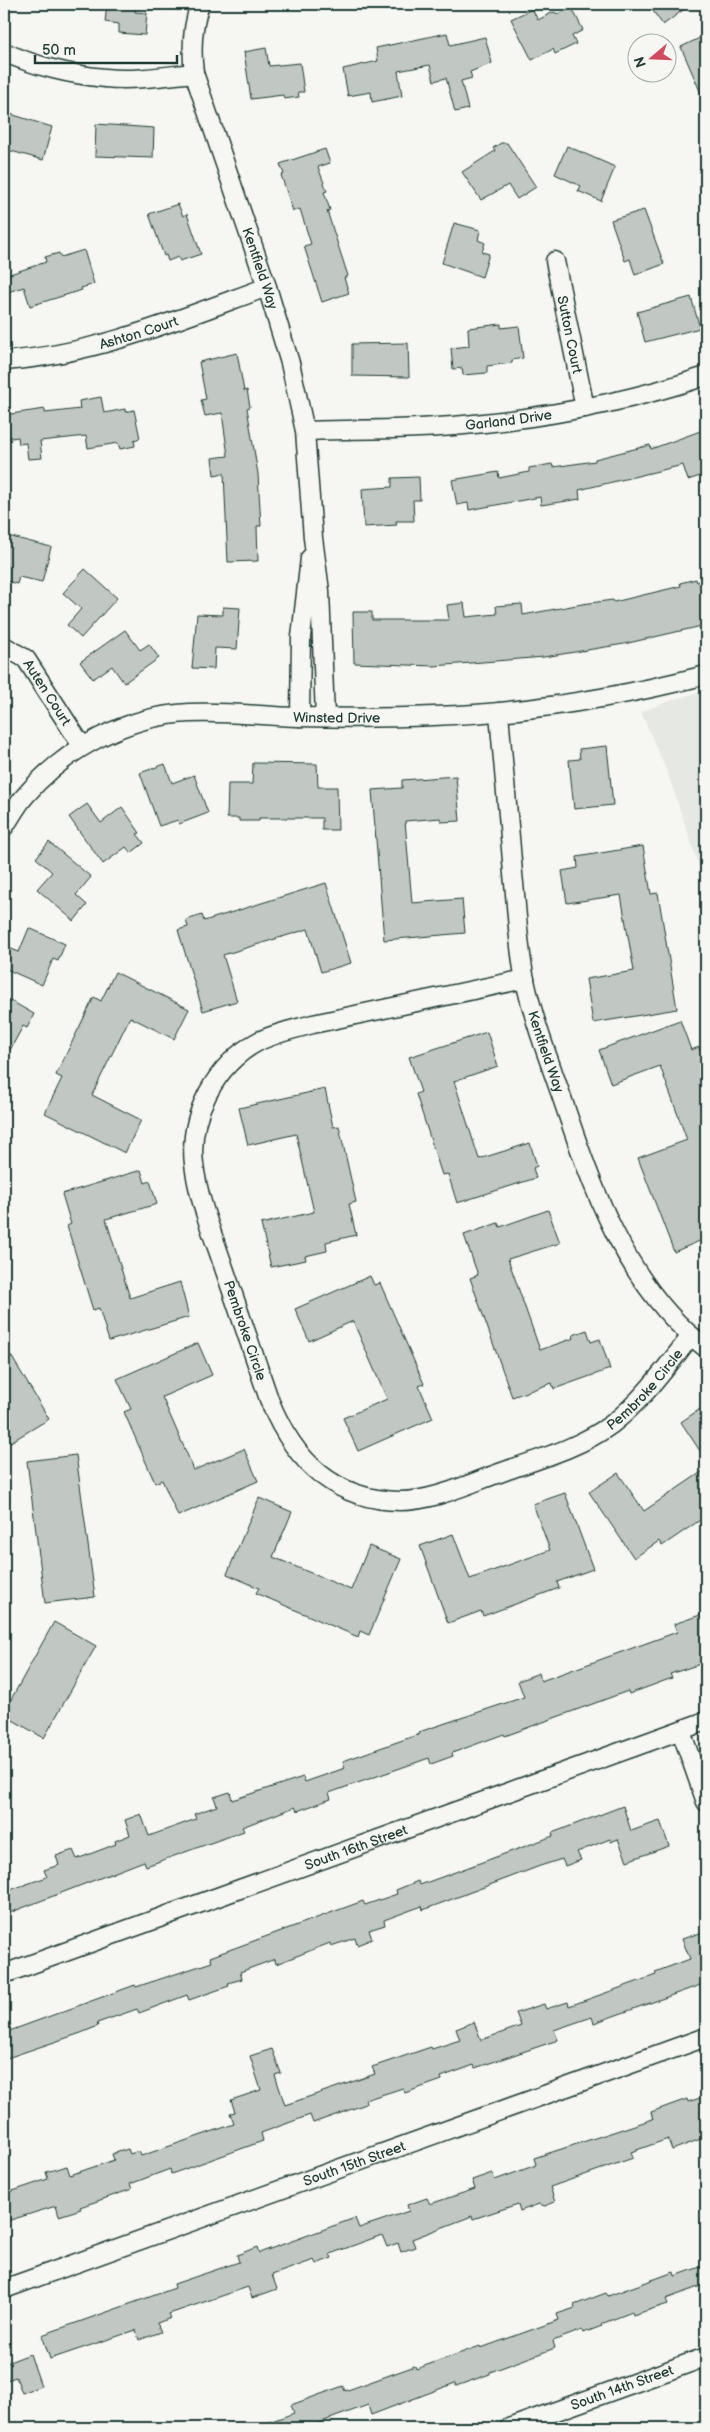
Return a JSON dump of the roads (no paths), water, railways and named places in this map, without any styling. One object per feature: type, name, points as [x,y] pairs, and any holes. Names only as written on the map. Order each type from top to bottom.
[{"type":"street","name":"Kentfield Way","points":[[200,4],[193,30],[192,52],[194,73],[267,287],[290,363],[305,431],[313,538],[320,591],[325,717]]},
{"type":"street","points":[[4,52],[44,66],[105,78],[133,78],[194,73]]},
{"type":"street","name":"Sutton Court","points":[[555,261],[585,408]]},
{"type":"street","name":"Ashton Court","points":[[4,361],[73,352],[124,338],[267,287]]},
{"type":"street","name":"Garland Drive","points":[[305,431],[482,424],[585,408],[664,390],[706,376]]},
{"type":"street","name":"Kentfield Way","points":[[300,717],[301,637],[313,538]]},
{"type":"street","name":"Auten Court","points":[[4,646],[26,660],[82,746]]},
{"type":"street","name":"Winsted Drive","points":[[4,827],[24,796],[53,768],[82,746],[124,727],[157,717],[189,713],[325,717],[433,716],[499,712],[598,699],[706,675]]},
{"type":"street","name":"Kentfield Way","points":[[499,712],[525,979],[538,1028],[580,1152],[599,1200],[622,1247],[651,1289],[691,1336],[706,1348]]},
{"type":"street","name":"Pembroke Circle","points":[[525,979],[313,1024],[281,1033],[260,1041],[240,1053],[212,1085],[201,1107],[194,1131],[193,1163],[199,1190],[265,1388],[281,1429],[308,1465],[323,1478],[346,1490],[370,1498],[401,1501],[438,1495],[573,1446],[595,1436],[613,1423],[641,1396],[691,1336]]},
{"type":"street","name":"South 16th Street","points":[[4,1974],[706,1721]]},
{"type":"street","points":[[681,1731],[706,1802]]},
{"type":"street","name":"South 15th Street","points":[[4,2289],[706,2037]]},
{"type":"street","name":"South 14th Street","points":[[509,2428],[706,2357]]}]
